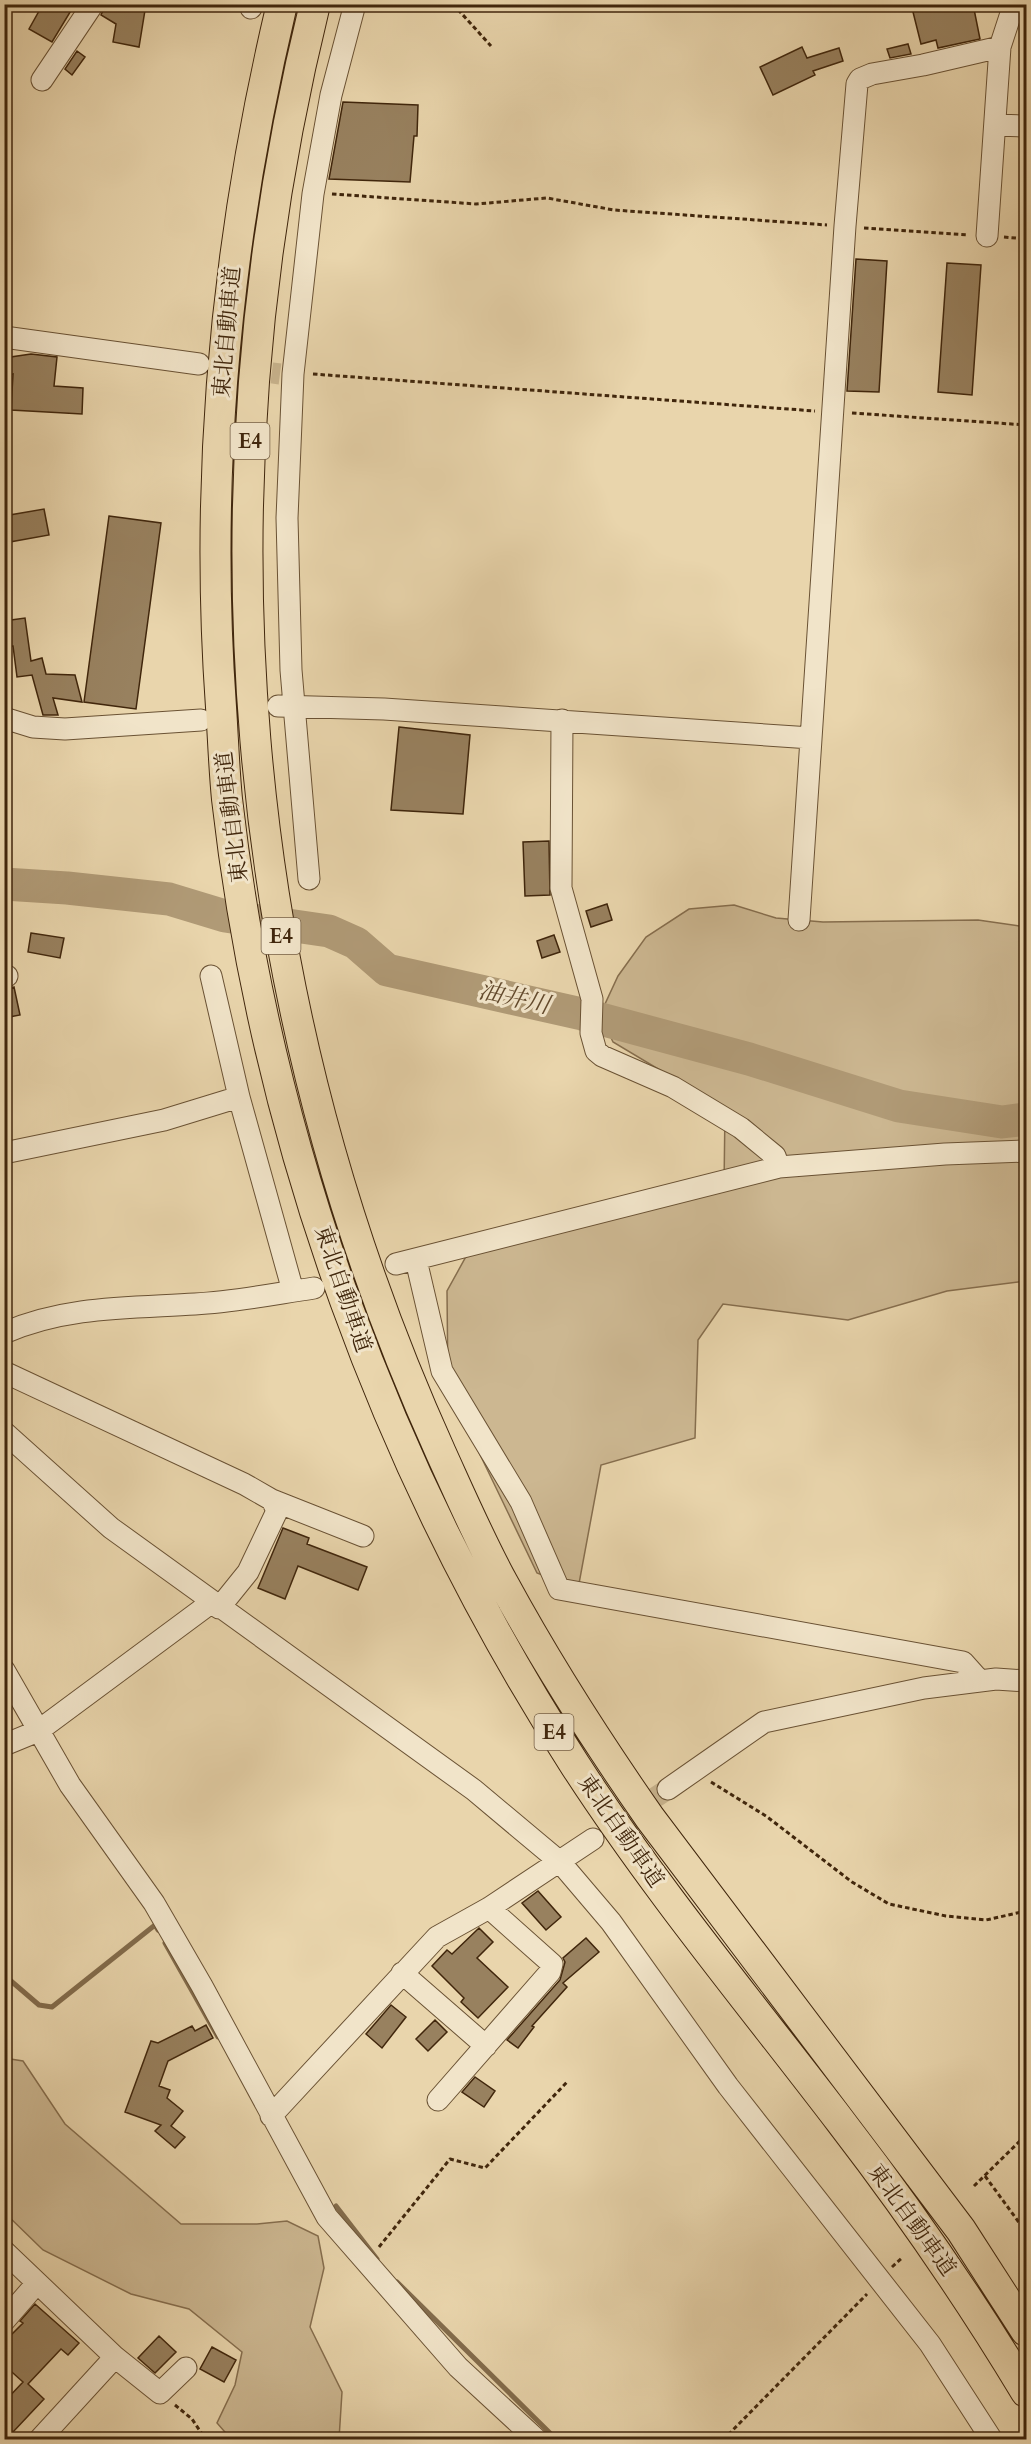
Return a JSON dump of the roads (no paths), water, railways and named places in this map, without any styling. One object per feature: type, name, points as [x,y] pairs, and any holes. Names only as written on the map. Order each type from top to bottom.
[{"type":"highway","name":"東北自動車道","points":[[282,4],[252,148],[235,245],[224,346],[217,466],[215,600],[227,798],[255,981],[284,1103],[332,1265],[392,1422],[437,1521],[520,1677],[623,1836],[696,1936],[845,2127],[975,2307],[1026,2392]]},
{"type":"highway","name":"東北自動車道","points":[[315,4],[284,145],[267,248],[255,349],[249,465],[246,599],[249,671],[271,881],[290,991],[314,1095],[341,1190],[381,1307],[422,1410],[502,1581],[604,1751],[650,1818],[961,2230],[1026,2331]]},
{"type":"street","points":[[42,80],[93,4]]},
{"type":"street","points":[[309,879],[285,705],[286,374],[299,328],[312,194],[331,95],[355,4]]},
{"type":"street","points":[[987,236],[1000,47],[1014,4]]},
{"type":"street","points":[[800,920],[845,226],[857,84],[860,79],[1000,47]]},
{"type":"street","points":[[995,125],[1026,126]]},
{"type":"street","points":[[4,336],[199,364]]},
{"type":"street","points":[[285,705],[562,720],[811,738]]},
{"type":"street","points":[[5,716],[33,727],[66,729],[201,720]]},
{"type":"street","points":[[562,720],[561,888],[592,999],[591,1033],[596,1051],[602,1056],[673,1087],[741,1128],[775,1156],[779,1167]]},
{"type":"street","points":[[4,1334],[54,1316],[93,1310],[197,1304],[304,1290],[239,1097],[211,976]]},
{"type":"street","points":[[4,1153],[164,1120],[239,1097]]},
{"type":"street","points":[[980,1681],[963,1662],[559,1589],[521,1502],[442,1371],[406,1262],[779,1167],[933,1155],[1026,1151]]},
{"type":"street","points":[[4,1372],[244,1484],[272,1500],[363,1536]]},
{"type":"street","points":[[4,1432],[111,1528],[474,1791],[560,1862],[611,1922],[729,2086],[930,2344],[992,2439]]},
{"type":"street","points":[[4,1745],[38,1731],[216,1605],[248,1572],[277,1511],[272,1500]]},
{"type":"street","points":[[4,1670],[70,1785],[154,1903],[202,1986],[327,2217],[458,2367],[537,2439]]},
{"type":"street","points":[[668,1789],[692,1770],[764,1722],[924,1688],[996,1679],[1026,1681]]},
{"type":"street","points":[[271,2116],[437,1937],[489,1908],[593,1839]]},
{"type":"street","points":[[438,2100],[550,1972],[552,1964],[489,1908]]},
{"type":"street","points":[[402,1973],[486,2046]]},
{"type":"street","points":[[4,2251],[116,2356],[160,2393],[186,2368]]},
{"type":"street","points":[[4,2321],[38,2283]]},
{"type":"street","points":[[39,2439],[116,2356]]},
{"type":"waterway","name":"油井川","points":[[4,884],[169,899],[225,916],[329,931],[356,943],[387,970],[582,1014],[749,1059],[899,1106],[1002,1122],[1026,1119]]},
{"type":"waterway","points":[[4,1975],[39,2005],[52,2007],[155,1925],[158,1930]]},
{"type":"waterway","points":[[165,1943],[218,2037]]},
{"type":"waterway","points":[[336,2206],[377,2259]]},
{"type":"waterway","points":[[397,2282],[557,2440]]},
{"type":"tunnel","points":[[241,369],[280,374]]},
{"type":"tunnel","points":[[603,1832],[668,1789]]}]
